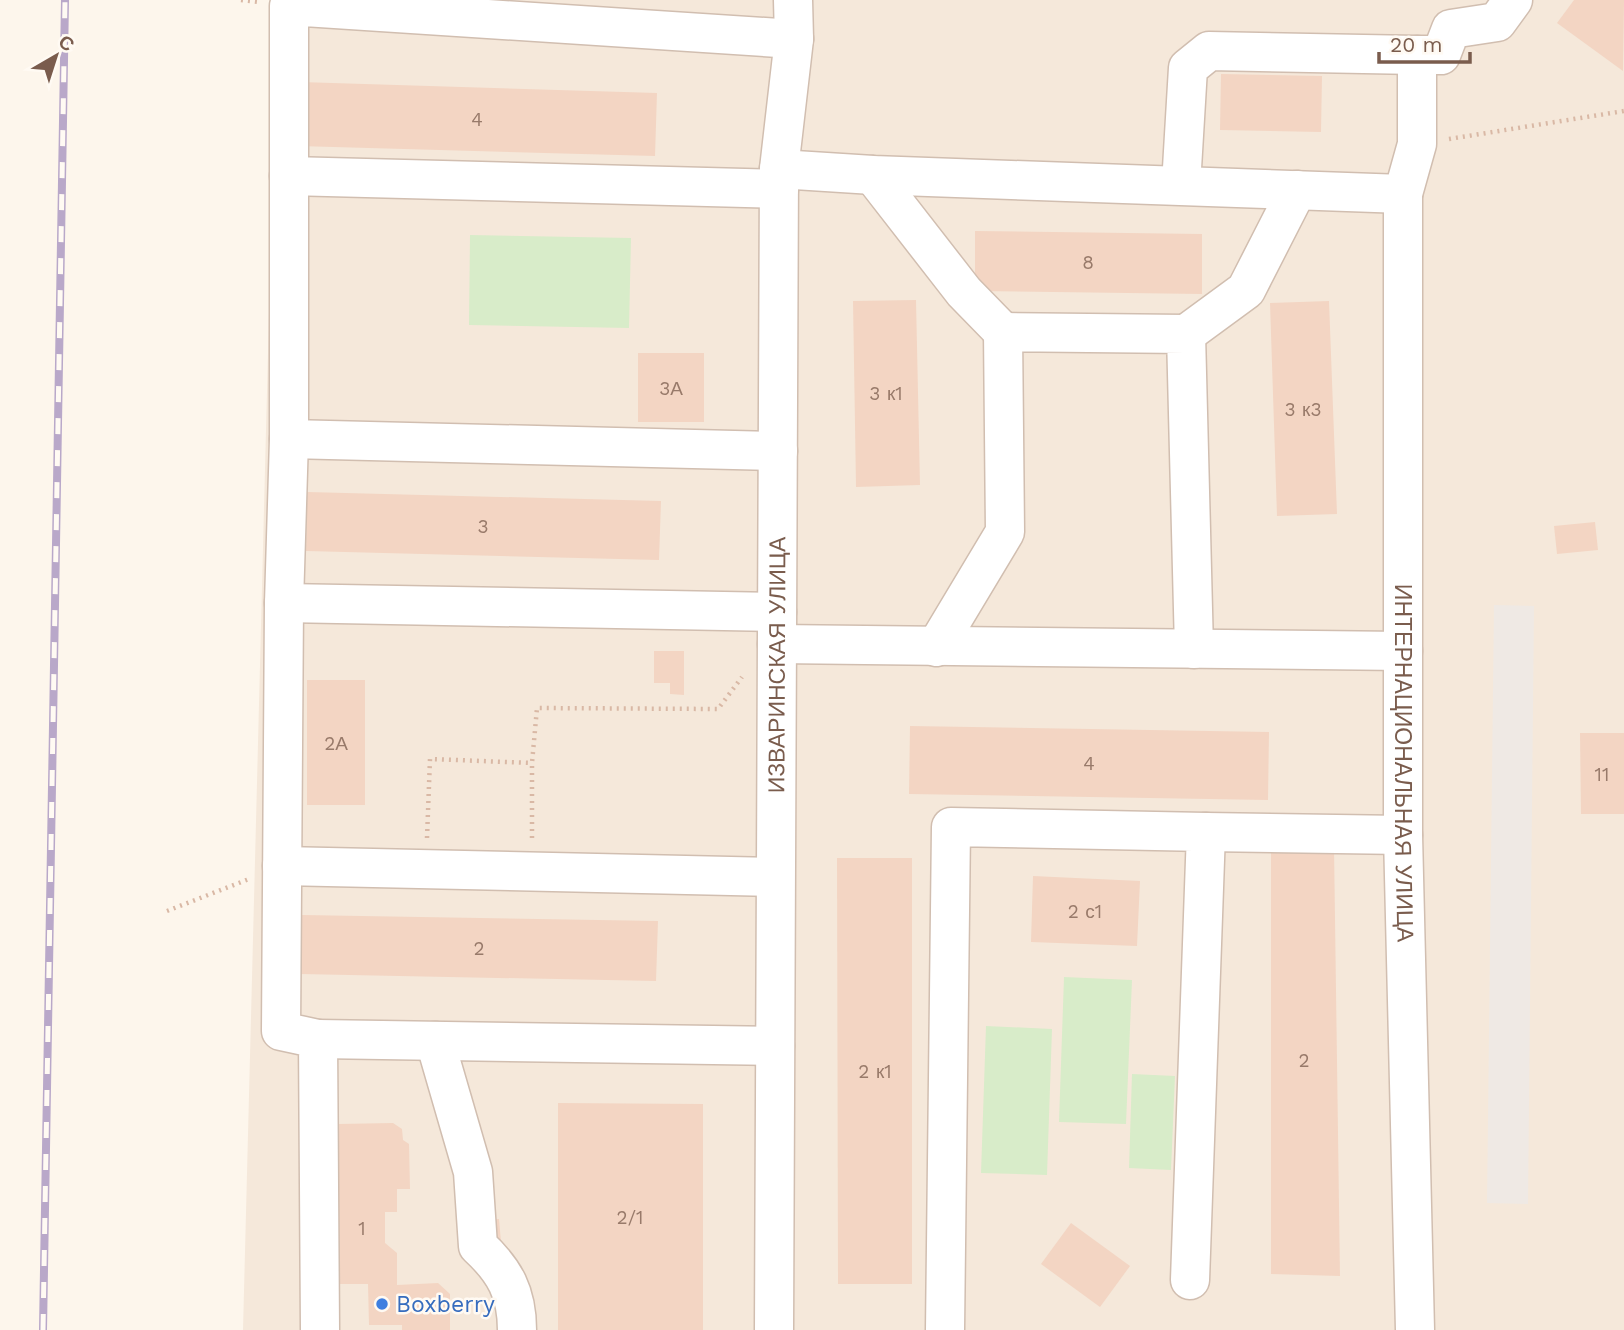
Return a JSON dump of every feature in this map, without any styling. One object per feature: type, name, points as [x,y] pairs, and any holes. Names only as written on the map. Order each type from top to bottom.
[{"type":"street","name":"ИЗВАРИНСКАЯ УЛИЦА","points":[[774,1330],[779,179],[794,39],[793,0]]},
{"type":"street","points":[[1181,185],[1188,68],[1209,51],[1441,55],[1451,29],[1497,22],[1513,0]]},
{"type":"street","points":[[775,1046],[318,1039],[281,1031],[284,603],[289,439],[289,6],[794,39]]},
{"type":"street","name":"ИНТЕРНАЦИОНАЛЬНАЯ УЛИЦА","points":[[1415,1330],[1403,835],[1403,651],[1404,194],[1417,144],[1417,55]]},
{"type":"street","points":[[289,176],[779,179],[873,175],[1404,194]]},
{"type":"street","points":[[873,175],[964,292],[1003,332],[1005,532],[936,648]]},
{"type":"street","points":[[1003,332],[1186,334],[1246,290],[1297,190]]},
{"type":"street","points":[[1186,334],[1194,649]]},
{"type":"street","points":[[289,439],[778,452]]},
{"type":"street","points":[[284,603],[777,628],[936,648],[1403,651]]},
{"type":"street","points":[[945,1330],[951,827],[1403,835]]},
{"type":"street","points":[[1190,1280],[1206,832]]},
{"type":"street","points":[[282,866],[775,877]]},
{"type":"street","points":[[318,1039],[320,1330]]},
{"type":"street","points":[[435,1041],[473,1172],[478,1246],[497,1263],[517,1305],[517,1330]]},
{"type":"path","points":[[1417,144],[1624,111]]},
{"type":"path","points":[[531,872],[532,763],[537,708],[718,709],[743,676]]},
{"type":"path","points":[[426,869],[430,759],[532,763]]},
{"type":"path","points":[[167,911],[282,866]]},
{"type":"shaded area","points":[[277,0],[1624,0],[1624,1330],[243,1330]]},
{"type":"shaded area","points":[[1494,605],[1534,606],[1528,1204],[1487,1203]]},
{"type":"green space","points":[[470,235],[631,238],[629,328],[469,325]]},
{"type":"green space","points":[[1064,977],[1132,980],[1126,1124],[1059,1122]]},
{"type":"green space","points":[[986,1026],[1052,1029],[1047,1175],[981,1173]]},
{"type":"green space","points":[[1132,1074],[1175,1076],[1171,1170],[1129,1168]]},
{"type":"building","points":[[1574,0],[1624,0],[1623,71],[1557,23]]},
{"type":"building","points":[[1221,74],[1322,76],[1321,132],[1220,130]]},
{"type":"building","points":[[300,82],[657,93],[655,156],[298,146]]},
{"type":"building","points":[[975,231],[1202,234],[1202,294],[975,291]]},
{"type":"building","points":[[916,300],[920,485],[856,487],[853,301]]},
{"type":"building","points":[[1329,301],[1337,514],[1277,516],[1270,303]]},
{"type":"building","points":[[638,353],[704,353],[704,422],[638,422]]},
{"type":"building","points":[[307,492],[661,501],[659,560],[306,551]]},
{"type":"building","points":[[1595,522],[1598,550],[1557,554],[1554,526]]},
{"type":"building","points":[[654,651],[684,651],[684,695],[670,694],[670,683],[654,683]]},
{"type":"building","points":[[307,680],[365,680],[365,805],[307,805]]},
{"type":"building","points":[[910,726],[1269,732],[1268,800],[909,794]]},
{"type":"building","points":[[1580,733],[1624,733],[1624,814],[1581,814]]},
{"type":"building","points":[[1271,846],[1334,846],[1340,1276],[1271,1274]]},
{"type":"building","points":[[837,858],[912,858],[912,1284],[838,1284]]},
{"type":"building","points":[[1033,876],[1140,881],[1137,946],[1031,942]]},
{"type":"building","points":[[302,915],[658,921],[656,981],[300,974]]},
{"type":"building","points":[[558,1103],[703,1104],[703,1330],[558,1330]]},
{"type":"building","points":[[393,1123],[402,1129],[403,1140],[409,1144],[410,1189],[397,1189],[397,1212],[385,1212],[385,1243],[397,1253],[397,1285],[438,1283],[450,1294],[450,1330],[402,1330],[402,1325],[369,1325],[368,1284],[339,1284],[338,1124]]},
{"type":"building","points":[[499,1219],[501,1242],[484,1244],[482,1220]]},
{"type":"building","points":[[1071,1223],[1130,1266],[1100,1307],[1041,1264]]},
{"type":"railway","points":[[43,1330],[65,0]]},
{"type":"place","name":"Boxberry","points":[[382,1304]]}]
